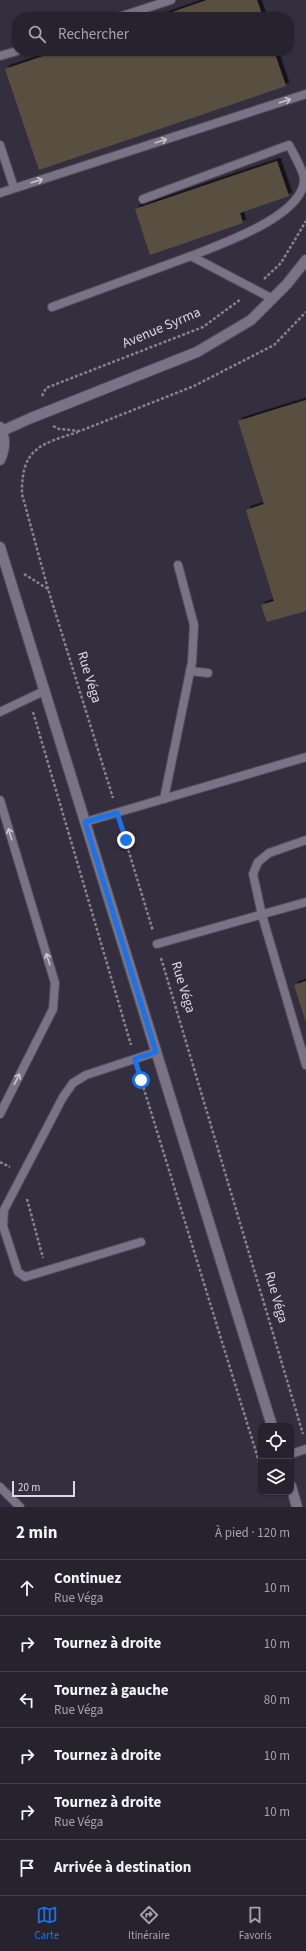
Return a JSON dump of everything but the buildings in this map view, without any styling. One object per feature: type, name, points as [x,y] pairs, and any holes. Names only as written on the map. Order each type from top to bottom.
[{"type":"street","points":[[0,460],[3,453],[4,442],[1,429],[197,352],[251,320],[287,284],[306,260]]},
{"type":"street","points":[[0,548],[271,1423]]},
{"type":"street","points":[[294,1495],[298,1507]]},
{"type":"lane","points":[[134,12],[171,0]]},
{"type":"lane","points":[[0,56],[12,52]]},
{"type":"lane","points":[[0,193],[306,94]]},
{"type":"lane","points":[[52,307],[191,256],[266,225],[288,208],[301,194],[304,179],[289,144],[143,199]]},
{"type":"lane","points":[[0,145],[14,188]]},
{"type":"lane","points":[[191,256],[273,299]]},
{"type":"lane","points":[[164,799],[190,671],[194,625],[178,565]]},
{"type":"lane","points":[[190,671],[208,673]]},
{"type":"lane","points":[[0,712],[44,691]]},
{"type":"lane","points":[[85,822],[306,758]]},
{"type":"lane","points":[[0,800],[55,982],[53,1009],[0,1114]]},
{"type":"lane","points":[[306,840],[268,853],[258,862],[253,874],[262,915],[306,1065]]},
{"type":"lane","points":[[157,944],[306,902]]},
{"type":"lane","points":[[141,1242],[47,1272],[25,1277],[18,1272],[3,1226],[4,1210],[63,1097],[73,1083],[86,1075],[156,1052]]},
{"type":"lane","points":[[294,1453],[306,1449]]},
{"type":"lane","points":[[0,1488],[20,1507]]},
{"type":"path","name":"Avenue Syrma","points":[[31,418],[46,388],[203,327],[254,289],[282,263],[306,221]]},
{"type":"path","points":[[31,418],[60,429],[80,431],[194,386],[274,345],[306,312]]},
{"type":"path","name":"Rue Véga","points":[[80,431],[43,443],[35,450],[26,465],[22,480],[22,494],[48,589],[157,944],[304,1436]]},
{"type":"path","points":[[4,561],[48,589]]},
{"type":"path","points":[[29,698],[135,1059],[258,1459]]},
{"type":"path","points":[[0,1163],[10,1167],[21,1177],[47,1272]]},
{"type":"route","points":[[126,840],[117,813],[85,822],[156,1052],[135,1059],[141,1080]]}]
